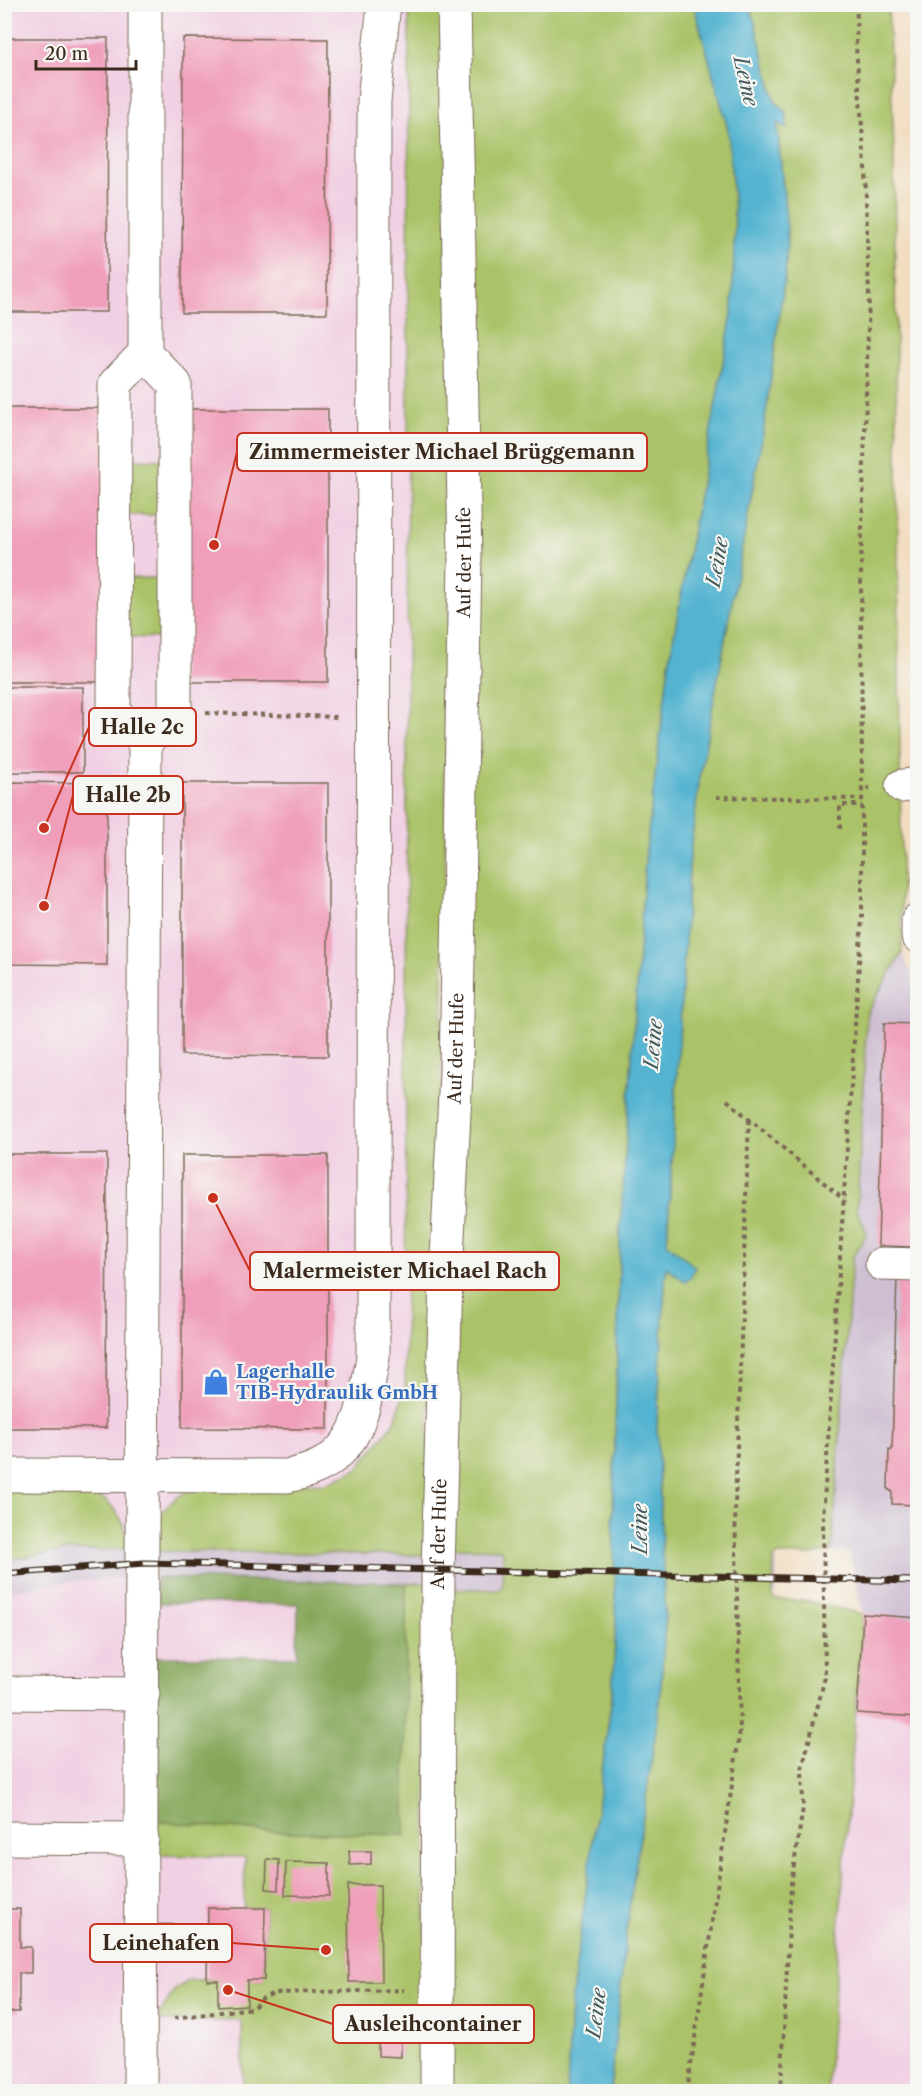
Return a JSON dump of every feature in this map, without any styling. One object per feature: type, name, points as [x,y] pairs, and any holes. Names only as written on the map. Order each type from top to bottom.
[{"type":"lane","points":[[140,2091],[145,742],[175,712],[175,384],[145,353],[145,4]]},
{"type":"lane","points":[[4,1475],[287,1476],[308,1472],[347,1447],[363,1415],[373,1357],[374,101],[384,4]]},
{"type":"lane","name":"Auf der Hufe","points":[[437,2091],[438,1569],[446,1277],[456,1073],[465,558],[454,4]]},
{"type":"lane","points":[[145,353],[115,384],[114,712],[145,742]]},
{"type":"lane","points":[[918,920],[918,936]]},
{"type":"lane","points":[[882,1264],[918,1265]]},
{"type":"lane","points":[[4,1693],[143,1694]]},
{"type":"lane","points":[[4,1838],[142,1839]]},
{"type":"lane","points":[[141,1941],[208,1941]]},
{"type":"path","points":[[781,2091],[791,1884],[803,1808],[802,1769],[825,1677],[823,1518],[862,917],[861,564],[869,296],[865,166],[856,47],[857,4]]},
{"type":"path","points":[[175,712],[374,718]]},
{"type":"path","points":[[862,788],[910,785]]},
{"type":"path","points":[[716,797],[862,799]]},
{"type":"path","points":[[842,827],[840,827],[840,805],[862,805]]},
{"type":"path","points":[[727,1100],[844,1200]]},
{"type":"path","points":[[687,2091],[740,1730],[735,1505],[749,1118]]},
{"type":"path","points":[[141,2022],[253,2008],[263,1998],[274,1993],[402,1990],[437,1994]]},
{"type":"shaded area","points":[[5,5],[409,5],[406,1555],[156,1577],[406,1583],[404,2091],[5,2092],[5,1591],[73,1581],[128,1579],[128,1549],[66,1551],[5,1560]]},
{"type":"shaded area","points":[[902,953],[918,990],[917,1618],[863,1614],[849,1552],[832,1551],[852,1259],[867,1233],[857,1210],[867,1012]]},
{"type":"shaded area","points":[[449,1548],[501,1549],[503,1554],[777,1560],[776,1594],[502,1587],[499,1590],[448,1588]]},
{"type":"shaded area","points":[[129,1549],[128,1579],[72,1581],[5,1591],[5,1560],[66,1551]]},
{"type":"shaded area","points":[[156,1551],[429,1555],[429,1583],[156,1578]]},
{"type":"shaded area","points":[[863,1614],[917,1618],[917,2091],[827,2092]]},
{"type":"green space","points":[[409,5],[444,5],[454,308],[440,1176],[427,1342],[429,1555],[156,1551],[158,1527],[164,1511],[175,1499],[195,1486],[326,1483],[357,1469],[394,1423],[405,1389]]},
{"type":"green space","points":[[465,5],[694,5],[728,129],[735,223],[732,314],[670,657],[646,850],[620,1233],[613,1522],[616,1624],[612,1697],[571,2004],[567,2091],[444,2092],[448,1588],[499,1590],[502,1587],[503,1554],[500,1549],[449,1548]]},
{"type":"green space","points":[[750,5],[888,5],[894,149],[902,953],[867,1012],[857,1210],[867,1233],[852,1259],[832,1551],[810,1555],[778,1555],[774,1559],[773,1596],[776,1600],[807,1601],[863,1614],[827,2091],[610,2092],[627,1924],[660,1702],[665,1620],[657,1424],[666,1267],[685,1281],[667,1244],[690,852],[700,775],[764,427],[786,266],[787,230],[777,122],[787,128],[786,112],[775,102]]},
{"type":"green space","points":[[125,459],[164,460],[165,515],[125,515]]},
{"type":"green space","points":[[125,578],[164,578],[164,638],[125,637]]},
{"type":"green space","points":[[4,1486],[66,1487],[84,1490],[101,1497],[114,1509],[124,1526],[129,1549],[66,1551],[5,1560]]},
{"type":"green space","points":[[156,1578],[406,1583],[405,1835],[262,1831],[155,1821],[156,1657],[297,1657],[298,1604],[156,1603]]},
{"type":"green space","points":[[406,1583],[429,1583],[423,2091],[243,2091],[242,2021],[155,2021],[175,1989],[190,1980],[264,1980],[265,1908],[244,1908],[245,1857],[153,1855],[155,1821],[262,1831],[404,1835]]},
{"type":"water","name":"Leine","points":[[694,5],[750,5],[775,101],[786,112],[787,128],[777,123],[787,230],[786,266],[764,427],[700,775],[690,852],[667,1243],[695,1267],[691,1277],[685,1281],[666,1267],[657,1424],[665,1620],[660,1702],[627,1924],[610,2091],[567,2091],[571,2004],[612,1697],[616,1624],[613,1522],[620,1233],[646,850],[670,657],[732,314],[735,223],[728,129]]},
{"type":"building","points":[[4,38],[108,38],[107,312],[4,312]]},
{"type":"building","points":[[183,38],[328,39],[327,313],[182,313]]},
{"type":"building","points":[[4,408],[108,408],[107,682],[4,682]]},
{"type":"building","points":[[182,409],[328,409],[328,682],[182,682]]},
{"type":"building","points":[[5,687],[83,687],[83,772],[5,772]]},
{"type":"building","points":[[4,782],[107,783],[107,965],[4,964]]},
{"type":"building","points":[[182,783],[328,783],[328,1056],[182,1055]]},
{"type":"building","points":[[884,1023],[918,1024],[918,1247],[878,1246]]},
{"type":"building","points":[[4,1154],[107,1154],[106,1428],[4,1428]]},
{"type":"building","points":[[182,1155],[328,1155],[328,1429],[182,1428]]},
{"type":"building","points":[[897,1275],[918,1276],[918,1505],[892,1504],[892,1491],[888,1490],[889,1449],[892,1450]]},
{"type":"building","points":[[863,1614],[918,1618],[918,1717],[857,1713]]},
{"type":"building","points":[[349,1851],[371,1851],[371,1864],[350,1865]]},
{"type":"building","points":[[267,1859],[279,1860],[278,1890],[266,1889]]},
{"type":"building","points":[[286,1862],[329,1863],[329,1896],[285,1895]]},
{"type":"building","points":[[348,1885],[380,1885],[381,1982],[349,1982]]},
{"type":"building","points":[[208,1908],[265,1908],[264,1980],[247,1980],[247,2005],[218,2007],[218,1980],[207,1980]]},
{"type":"building","points":[[4,1909],[20,1909],[20,1947],[31,1947],[31,1973],[19,1973],[19,2012],[4,2012]]},
{"type":"building","points":[[378,2026],[401,2026],[401,2057],[378,2056]]},
{"type":"railway","points":[[4,1574],[144,1563],[918,1581]]},
{"type":"place","name":"Zimmermeister Michael Brüggemann","points":[[214,545]]},
{"type":"place","name":"Halle 2c","points":[[44,828]]},
{"type":"place","name":"Halle 2b","points":[[44,906]]},
{"type":"place","name":"Malermeister Michael Rach","points":[[213,1198]]},
{"type":"place","name":"Lagerhalle TIB-Hydraulik GmbH","points":[[216,1382]]},
{"type":"place","name":"Leinehafen","points":[[326,1950]]},
{"type":"place","name":"Ausleihcontainer","points":[[228,1990]]}]
